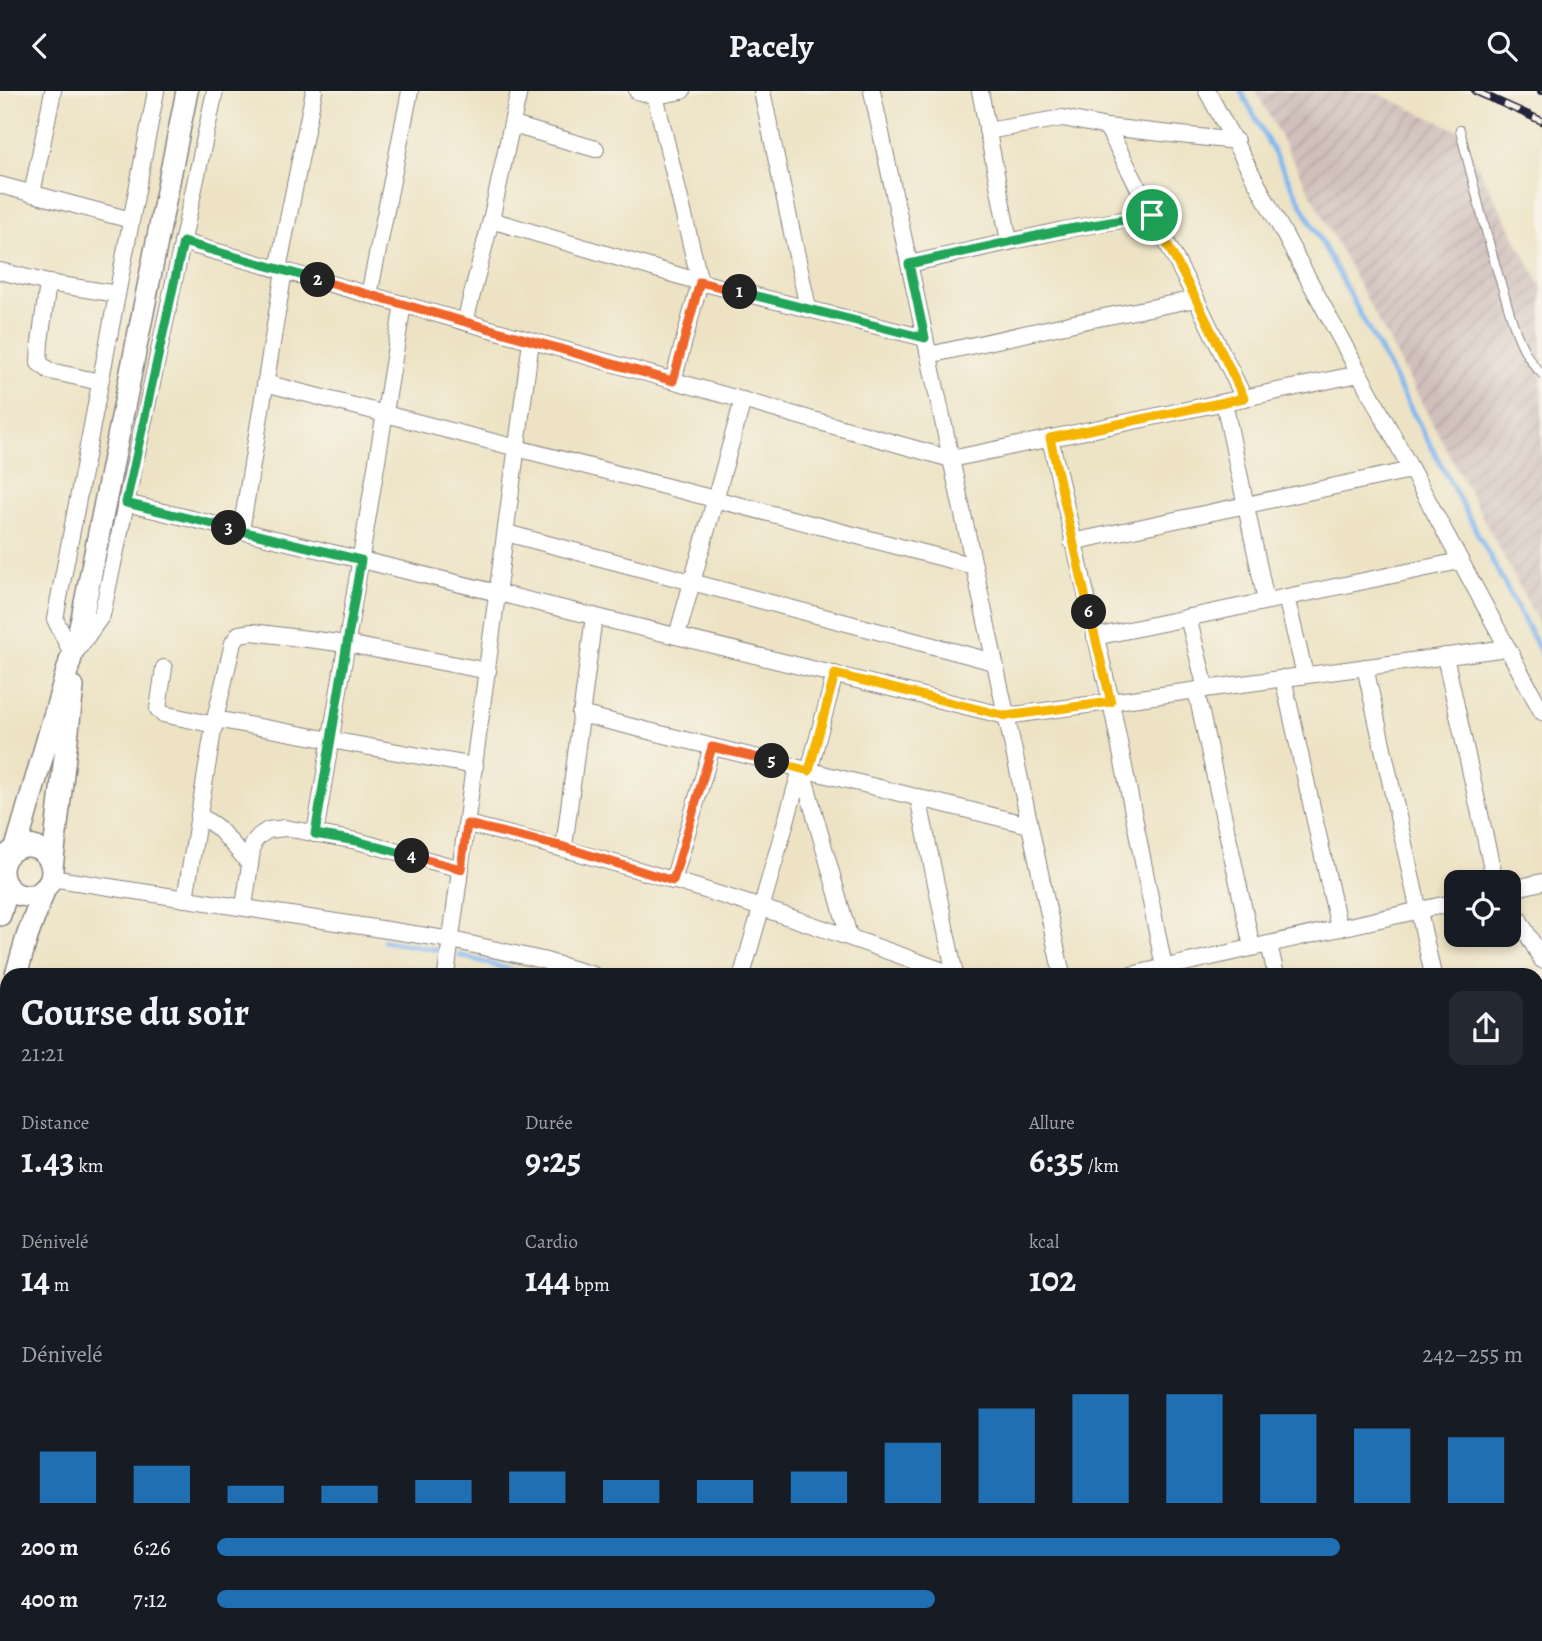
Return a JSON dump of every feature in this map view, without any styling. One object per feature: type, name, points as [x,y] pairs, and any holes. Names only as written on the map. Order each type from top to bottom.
[{"type":"street","points":[[33,194],[52,91]]},
{"type":"street","points":[[75,652],[55,619],[156,91]]},
{"type":"street","points":[[18,968],[50,878],[75,652],[187,91]]},
{"type":"street","points":[[16,848],[75,652],[102,615],[215,91]]},
{"type":"street","points":[[241,531],[281,270],[314,91]]},
{"type":"street","points":[[369,295],[410,91]]},
{"type":"street","points":[[465,322],[520,91]]},
{"type":"street","points":[[637,91],[655,94],[682,91]]},
{"type":"street","points":[[762,91],[807,308]]},
{"type":"street","points":[[872,91],[1060,968]]},
{"type":"street","points":[[1207,91],[1542,712]]},
{"type":"street","points":[[982,92],[1009,241]]},
{"type":"street","points":[[655,94],[700,282],[673,381]]},
{"type":"street","points":[[987,131],[1063,118],[1107,127],[1236,141]]},
{"type":"street","points":[[513,125],[596,149]]},
{"type":"street","points":[[1107,127],[1244,398]]},
{"type":"street","points":[[0,185],[131,220]]},
{"type":"street","points":[[909,264],[1009,241],[1152,215]]},
{"type":"street","points":[[491,220],[700,282],[925,338]]},
{"type":"street","points":[[183,242],[951,459],[1359,374]]},
{"type":"street","points":[[0,271],[48,283],[117,294]]},
{"type":"street","points":[[48,283],[39,363],[50,371],[100,382]]},
{"type":"street","points":[[929,355],[1083,320],[1196,299]]},
{"type":"street","points":[[315,834],[403,305]]},
{"type":"street","points":[[447,968],[531,341]]},
{"type":"street","points":[[265,383],[974,566]]},
{"type":"street","points":[[677,636],[743,400]]},
{"type":"street","points":[[1224,402],[1266,601]]},
{"type":"street","points":[[1050,438],[1111,702],[1164,967]]},
{"type":"street","points":[[1073,543],[1411,470]]},
{"type":"street","points":[[126,503],[1006,716],[1507,647]]},
{"type":"street","points":[[506,533],[994,662]]},
{"type":"street","points":[[1095,637],[1460,561]]},
{"type":"street","points":[[1286,597],[1305,675]]},
{"type":"street","points":[[564,847],[594,616]]},
{"type":"street","points":[[1188,617],[1252,947]]},
{"type":"street","points":[[185,899],[215,722],[233,643],[239,634],[252,632],[347,644],[488,671]]},
{"type":"street","points":[[1446,656],[1492,870]]},
{"type":"street","points":[[1365,667],[1431,968]]},
{"type":"street","points":[[164,668],[158,709],[163,714],[475,766]]},
{"type":"street","points":[[744,968],[760,908],[835,674]]},
{"type":"street","points":[[1283,678],[1339,928]]},
{"type":"street","points":[[580,714],[1029,825]]},
{"type":"street","points":[[673,881],[712,747]]},
{"type":"street","points":[[805,770],[849,936]]},
{"type":"street","points":[[918,797],[953,968]]},
{"type":"street","points":[[199,814],[218,828],[250,863]]},
{"type":"street","points":[[467,824],[564,847],[849,936],[935,968]]},
{"type":"street","points":[[243,907],[253,843],[268,830],[285,828],[357,841],[461,869]]},
{"type":"street","points":[[0,915],[4,883],[3,863],[9,853],[25,846],[42,851],[48,858],[50,878]]},
{"type":"street","points":[[4,883],[22,896],[31,896],[50,878]]},
{"type":"street","points":[[50,878],[452,940],[569,968]]},
{"type":"street","points":[[1521,887],[1542,882]]},
{"type":"street","points":[[1160,968],[1444,905]]},
{"type":"street","points":[[1521,922],[1542,960]]},
{"type":"street","points":[[1269,944],[1274,968]]},
{"type":"lane","points":[[1460,130],[1481,220],[1518,335],[1529,361],[1542,374]]},
{"type":"shaded area","points":[[1256,91],[1372,91],[1459,131],[1542,288],[1542,629]]},
{"type":"waterway","points":[[1241,91],[1542,654]]},
{"type":"waterway","points":[[384,941],[439,950]]},
{"type":"waterway","points":[[459,955],[504,968]]},
{"type":"railway","points":[[1475,91],[1542,121]]},
{"type":"route","points":[[1152,215],[1244,398],[1050,438],[1111,702],[1006,716],[835,674],[809,771],[712,747],[673,881],[564,847],[467,824],[461,869],[357,841],[315,834],[361,560],[126,503],[183,242],[673,381],[700,282],[925,338],[909,264],[1063,230],[1152,215]]}]
